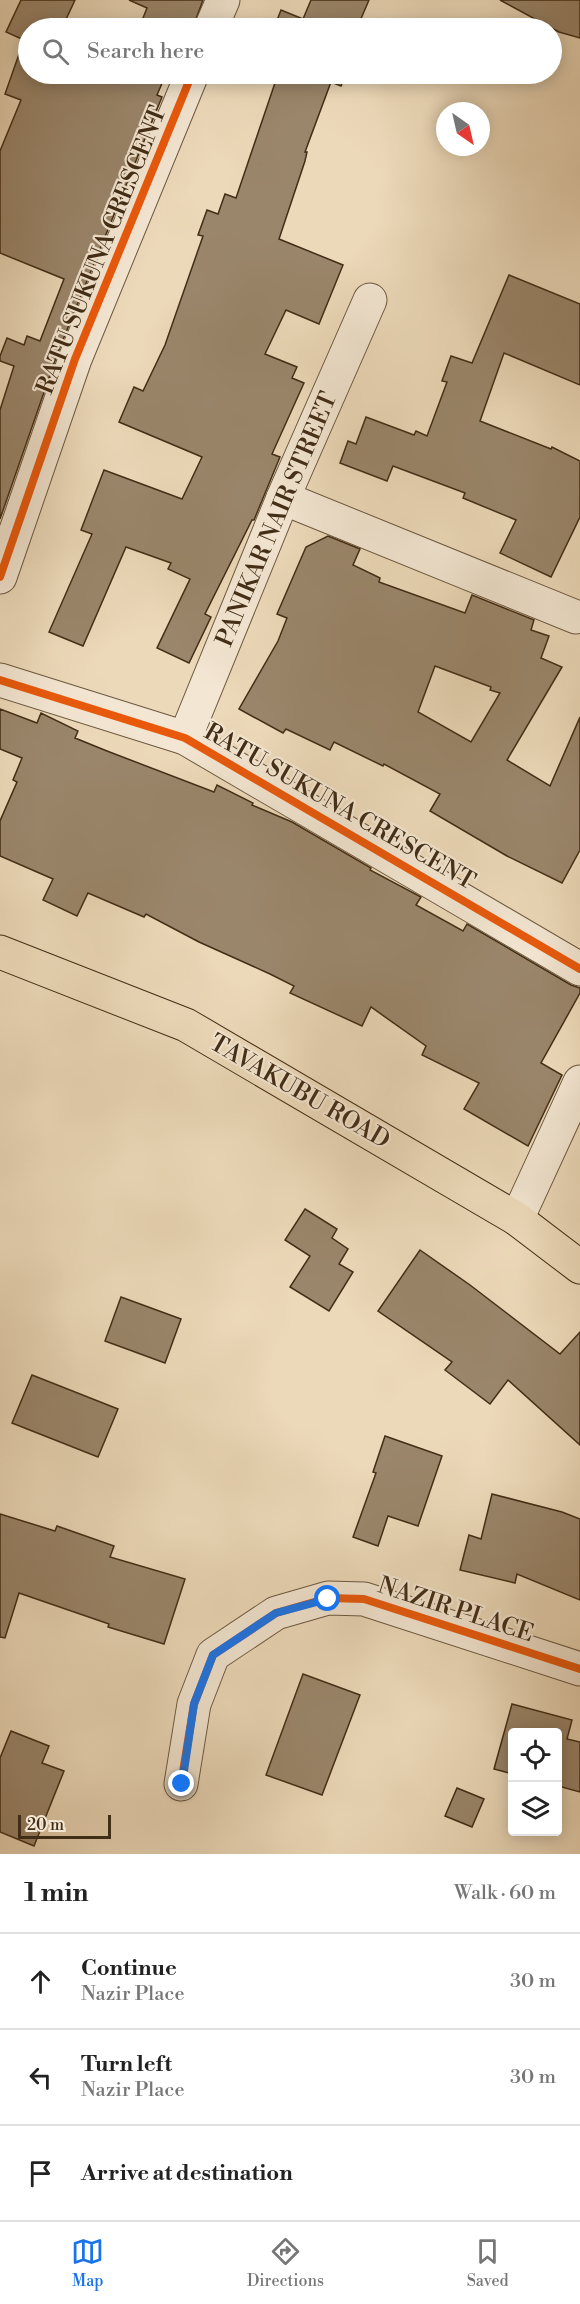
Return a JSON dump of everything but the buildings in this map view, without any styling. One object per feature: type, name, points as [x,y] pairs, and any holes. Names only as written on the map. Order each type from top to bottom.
[{"type":"main road","name":"TAVAKUBU ROAD","points":[[0,952],[186,1025],[517,1219],[580,1267]]},
{"type":"street","points":[[215,18],[223,0]]},
{"type":"street","name":"RATU SUKUNA CRESCENT","points":[[0,577],[75,359],[188,84]]},
{"type":"street","name":"PANIKAR NAIR STREET","points":[[184,738],[283,498],[370,300]]},
{"type":"street","points":[[283,498],[576,617]]},
{"type":"street","name":"RATU SUKUNA CRESCENT","points":[[0,680],[184,738],[580,969]]},
{"type":"street","points":[[517,1219],[580,1082]]},
{"type":"street","name":"NAZIR PLACE","points":[[182,1784],[194,1704],[213,1655],[276,1613],[328,1599],[364,1599],[580,1669]]},
{"type":"cycle path","points":[[0,577],[75,359],[188,84]]},
{"type":"cycle path","points":[[0,680],[185,738],[580,969]]},
{"type":"cycle path","points":[[181,1784],[194,1704],[213,1655],[276,1613],[328,1598],[364,1599],[580,1669]]},
{"type":"route","points":[[182,1784],[194,1704],[213,1655],[276,1613],[328,1599]]}]
